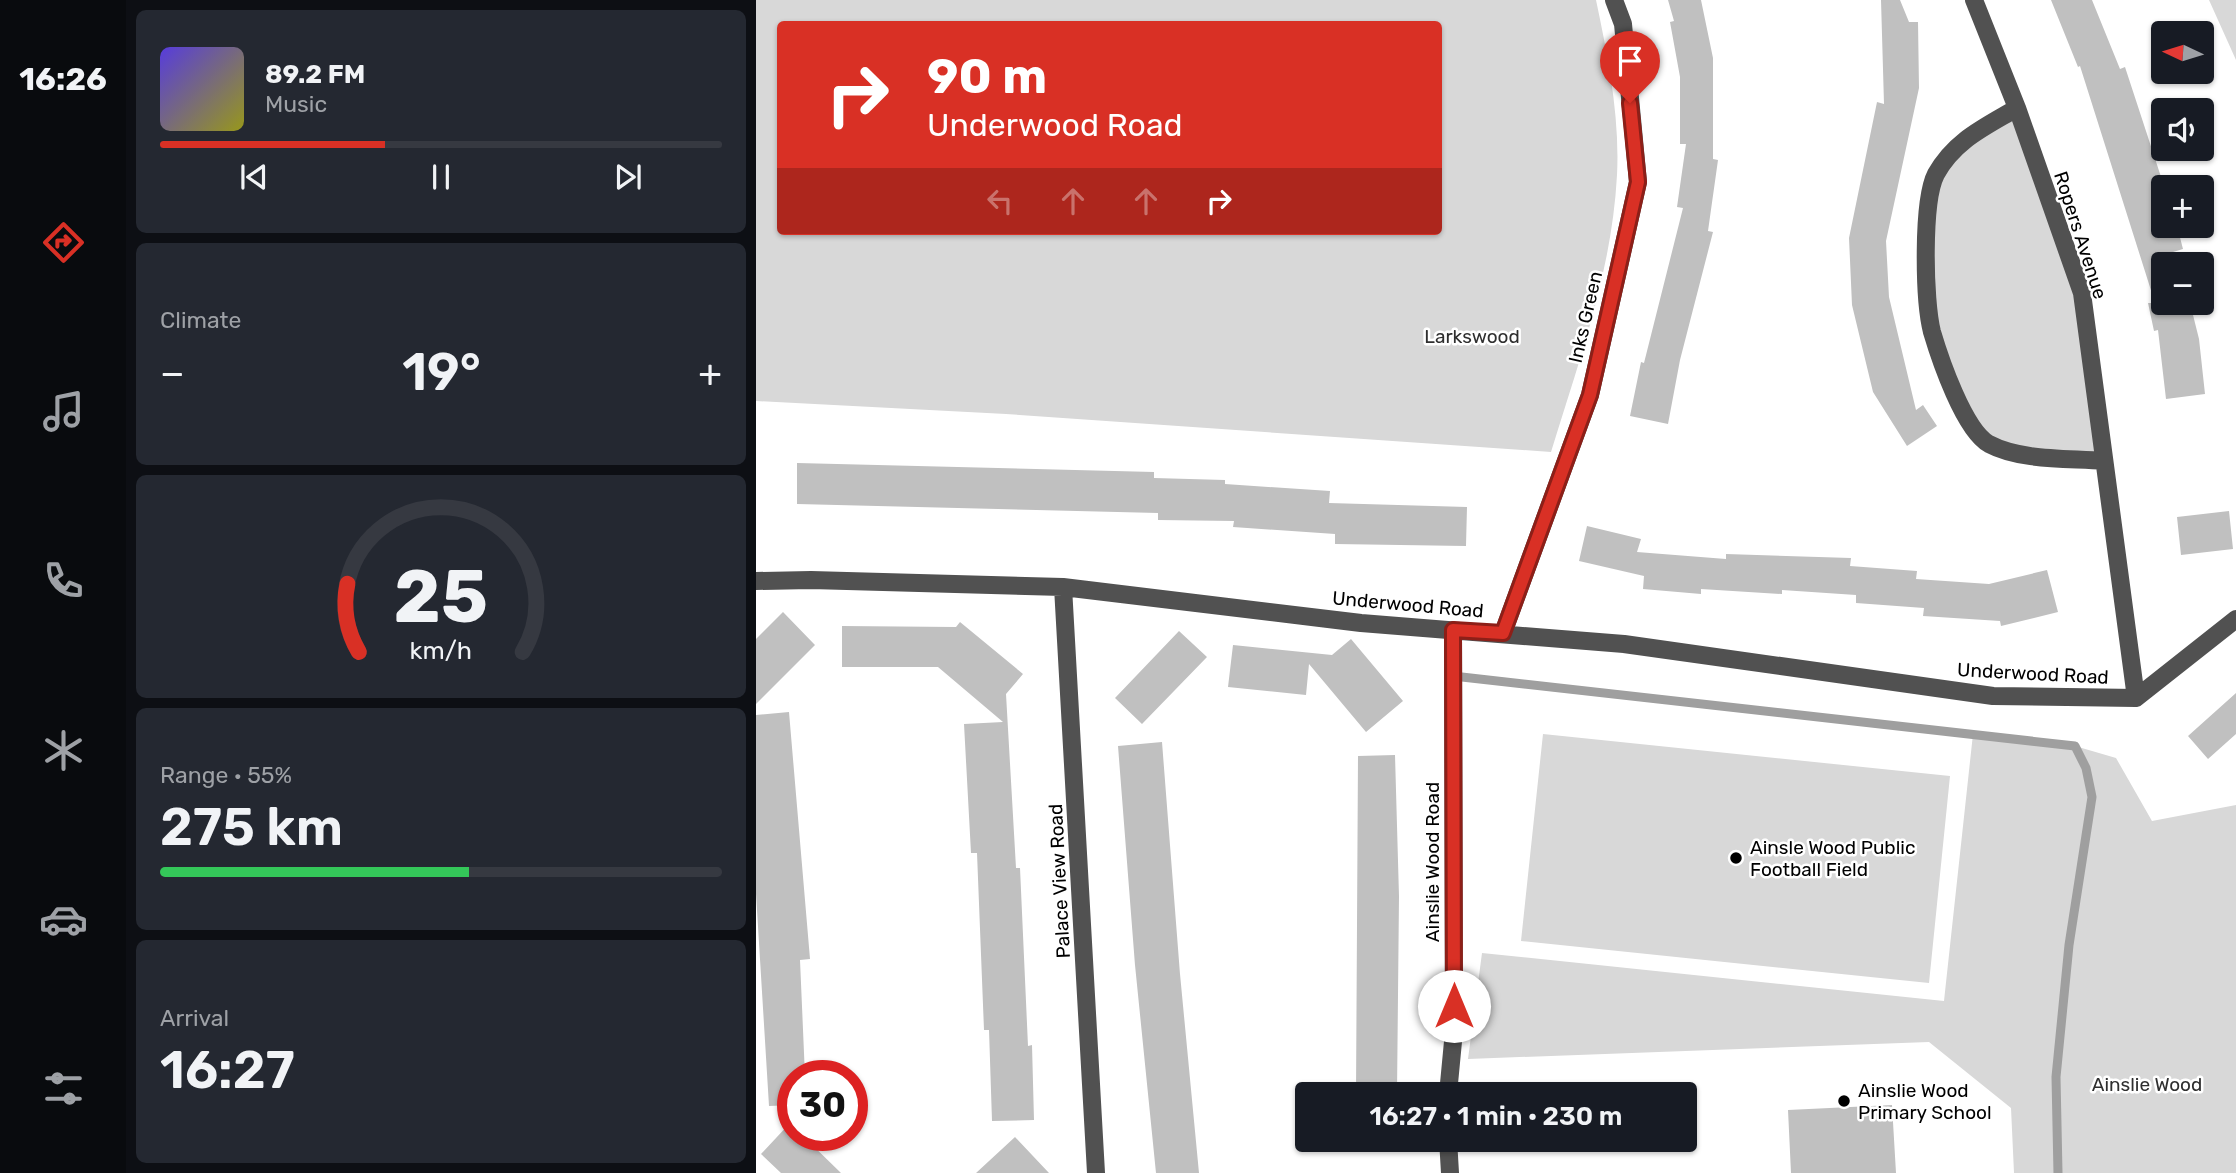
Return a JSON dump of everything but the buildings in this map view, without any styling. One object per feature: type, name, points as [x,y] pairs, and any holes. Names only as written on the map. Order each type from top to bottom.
[{"type":"street","name":"Inks Green","points":[[1503,633],[1590,395],[1638,182],[1623,24],[1614,0]]},
{"type":"street","name":"Ropers Avenue","points":[[1974,0],[2017,108],[2082,293],[2136,698]]},
{"type":"street","points":[[2017,108],[1959,141],[1935,176],[1924,246],[1931,330],[1966,420],[1988,443],[2020,453],[2104,461]]},
{"type":"street","name":"Underwood Road","points":[[756,581],[1063,587],[1361,623],[1624,644],[1993,696],[2136,698]]},
{"type":"street","name":"Palace View Road","points":[[1063,587],[1096,1173]]},
{"type":"street","points":[[2136,698],[2236,619]]},
{"type":"street","name":"Ainslie Wood Road","points":[[1449,1082],[1454,1031],[1453,630]]},
{"type":"street","points":[[1449,1152],[1450,1173]]},
{"type":"green space","name":"Larkswood","points":[[756,0],[1596,0],[1615,109],[1617,175],[1614,211],[1593,315],[1551,452],[1006,414],[756,401]]},
{"type":"green space","points":[[2209,0],[2236,0],[2236,60]]},
{"type":"green space","points":[[2017,108],[2082,293],[2104,461],[1988,443],[1931,330],[1935,176]]},
{"type":"green space","name":"Ainsle Wood Public Football Field","points":[[1543,734],[1950,776],[1929,983],[1521,941]]},
{"type":"green space","name":"Ainslie Wood","points":[[1973,734],[2075,746],[2116,758],[2152,821],[2236,805],[2236,1173],[2014,1173],[2011,1108],[1929,1042],[1468,1059],[1482,953],[1944,1001]]},
{"type":"waterway","points":[[1453,676],[2075,746],[2086,768],[2092,797],[2069,945],[2056,1077],[2058,1173]]},
{"type":"place","name":"Ainsle Wood Public Football Field","points":[[1736,858]]},
{"type":"place","name":"Ainslie Wood Primary School","points":[[1844,1101]]},
{"type":"route","points":[[1454,1006],[1453,630],[1503,633],[1590,395],[1638,182],[1630,103]]}]
